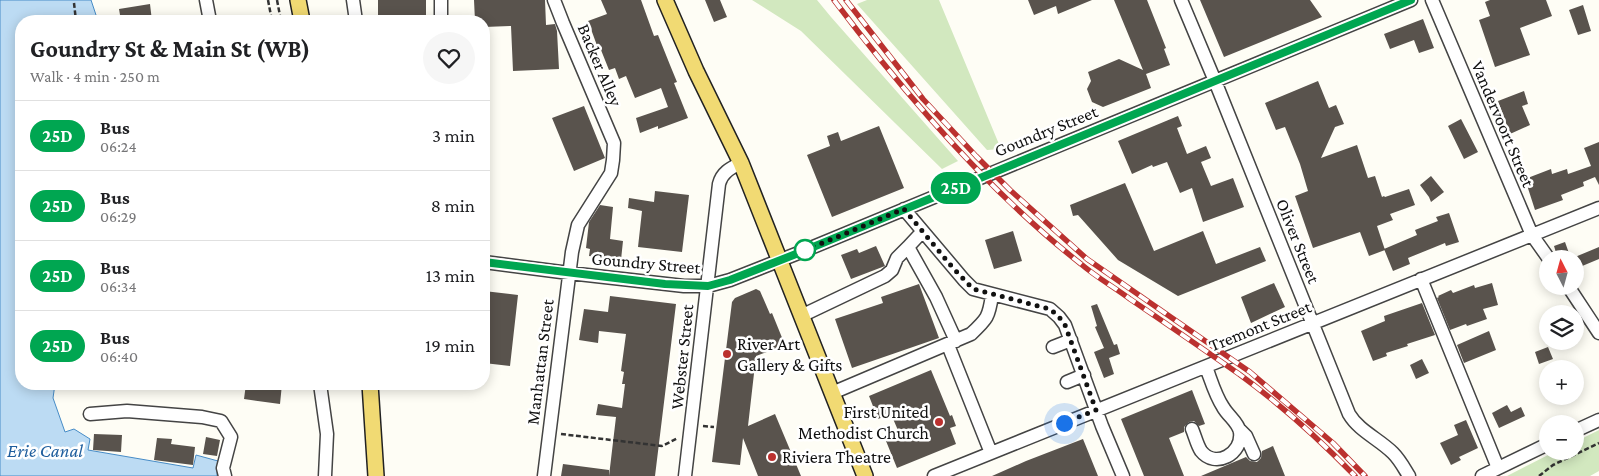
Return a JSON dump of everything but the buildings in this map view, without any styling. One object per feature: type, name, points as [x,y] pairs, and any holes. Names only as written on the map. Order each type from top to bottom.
[{"type":"main road","points":[[298,0],[301,15]]},
{"type":"main road","points":[[665,0],[696,71],[741,163],[865,476]]},
{"type":"main road","points":[[370,390],[376,476]]},
{"type":"street","points":[[206,0],[209,15]]},
{"type":"street","points":[[353,0],[355,15]]},
{"type":"street","points":[[441,0],[441,15]]},
{"type":"street","name":"Backer Alley","points":[[554,0],[614,143]]},
{"type":"street","name":"Oliver Street","points":[[1181,0],[1352,420],[1392,452],[1400,460],[1409,476]]},
{"type":"street","name":"Goundry Street","points":[[490,263],[569,274],[684,286],[708,286],[730,280],[1411,0]]},
{"type":"street","name":"Vandervoort Street","points":[[1432,0],[1532,235],[1542,250]]},
{"type":"street","name":"Manhattan Street","points":[[544,476],[572,252],[578,225],[611,173],[614,143]]},
{"type":"street","name":"Webster Street","points":[[685,476],[721,178],[729,170],[741,163]]},
{"type":"street","name":"Tremont Street","points":[[934,476],[1599,208]]},
{"type":"street","points":[[904,209],[973,289],[1050,309],[1059,317],[1065,325],[1071,340],[1122,476]]},
{"type":"street","points":[[801,316],[885,276],[892,270],[897,258],[922,232]]},
{"type":"street","points":[[908,247],[936,297],[991,453]]},
{"type":"street","points":[[1421,279],[1498,468]]},
{"type":"street","points":[[832,393],[971,334],[986,320],[990,311],[992,295]]},
{"type":"street","points":[[1574,295],[1599,333]]},
{"type":"street","points":[[1053,347],[1071,340]]},
{"type":"street","points":[[1192,429],[1201,451],[1208,457],[1216,459],[1226,458],[1238,448],[1240,439],[1239,429],[1236,422],[1223,407],[1206,367]]},
{"type":"street","points":[[1067,382],[1084,376]]},
{"type":"street","points":[[321,390],[328,434],[325,476]]},
{"type":"street","points":[[90,414],[127,411],[202,417],[221,421],[231,437],[223,468],[225,476]]},
{"type":"street","points":[[1584,427],[1599,420]]},
{"type":"street","points":[[1239,429],[1246,436],[1254,454]]},
{"type":"street","points":[[1482,476],[1539,448]]},
{"type":"path","points":[[268,0],[271,15]]},
{"type":"path","points":[[276,0],[280,15]]},
{"type":"path","points":[[74,3],[75,15]]},
{"type":"path","points":[[703,426],[714,427]]},
{"type":"path","points":[[560,434],[662,446],[681,437]]},
{"type":"path","points":[[1539,476],[1553,465],[1599,443]]},
{"type":"green space","points":[[752,0],[817,0],[958,161],[942,169],[801,31]]},
{"type":"green space","points":[[867,0],[939,0],[1001,149],[987,150],[857,4]]},
{"type":"green space","points":[[1599,430],[1599,471],[1590,476],[1507,476],[1539,460],[1584,460],[1584,438]]},
{"type":"water","name":"Erie Canal","points":[[0,0],[91,0],[96,15],[15,15],[15,390],[54,390],[53,398],[65,432],[74,429],[90,439],[88,450],[193,468],[196,455],[218,461],[217,476],[0,476]]},
{"type":"railway","points":[[834,0],[889,70],[949,140],[1013,205],[1047,236],[1093,273],[1239,374],[1269,397],[1313,435],[1355,476]]},
{"type":"railway","points":[[846,0],[923,99],[1010,190],[1087,259],[1250,372],[1333,443],[1365,476]]},
{"type":"bus line","name":"25D","points":[[490,263],[569,274],[684,286],[708,286],[730,280],[1411,0]]},
{"type":"place","name":"River Art Gallery & Gifts","points":[[727,354]]},
{"type":"place","name":"First United Methodist Church","points":[[939,422]]},
{"type":"place","name":"Riviera Theatre","points":[[772,457]]},
{"type":"route","points":[[805,250],[801,252],[904,209],[973,289],[1050,309],[1065,325],[1096,410],[1064,423]]}]
